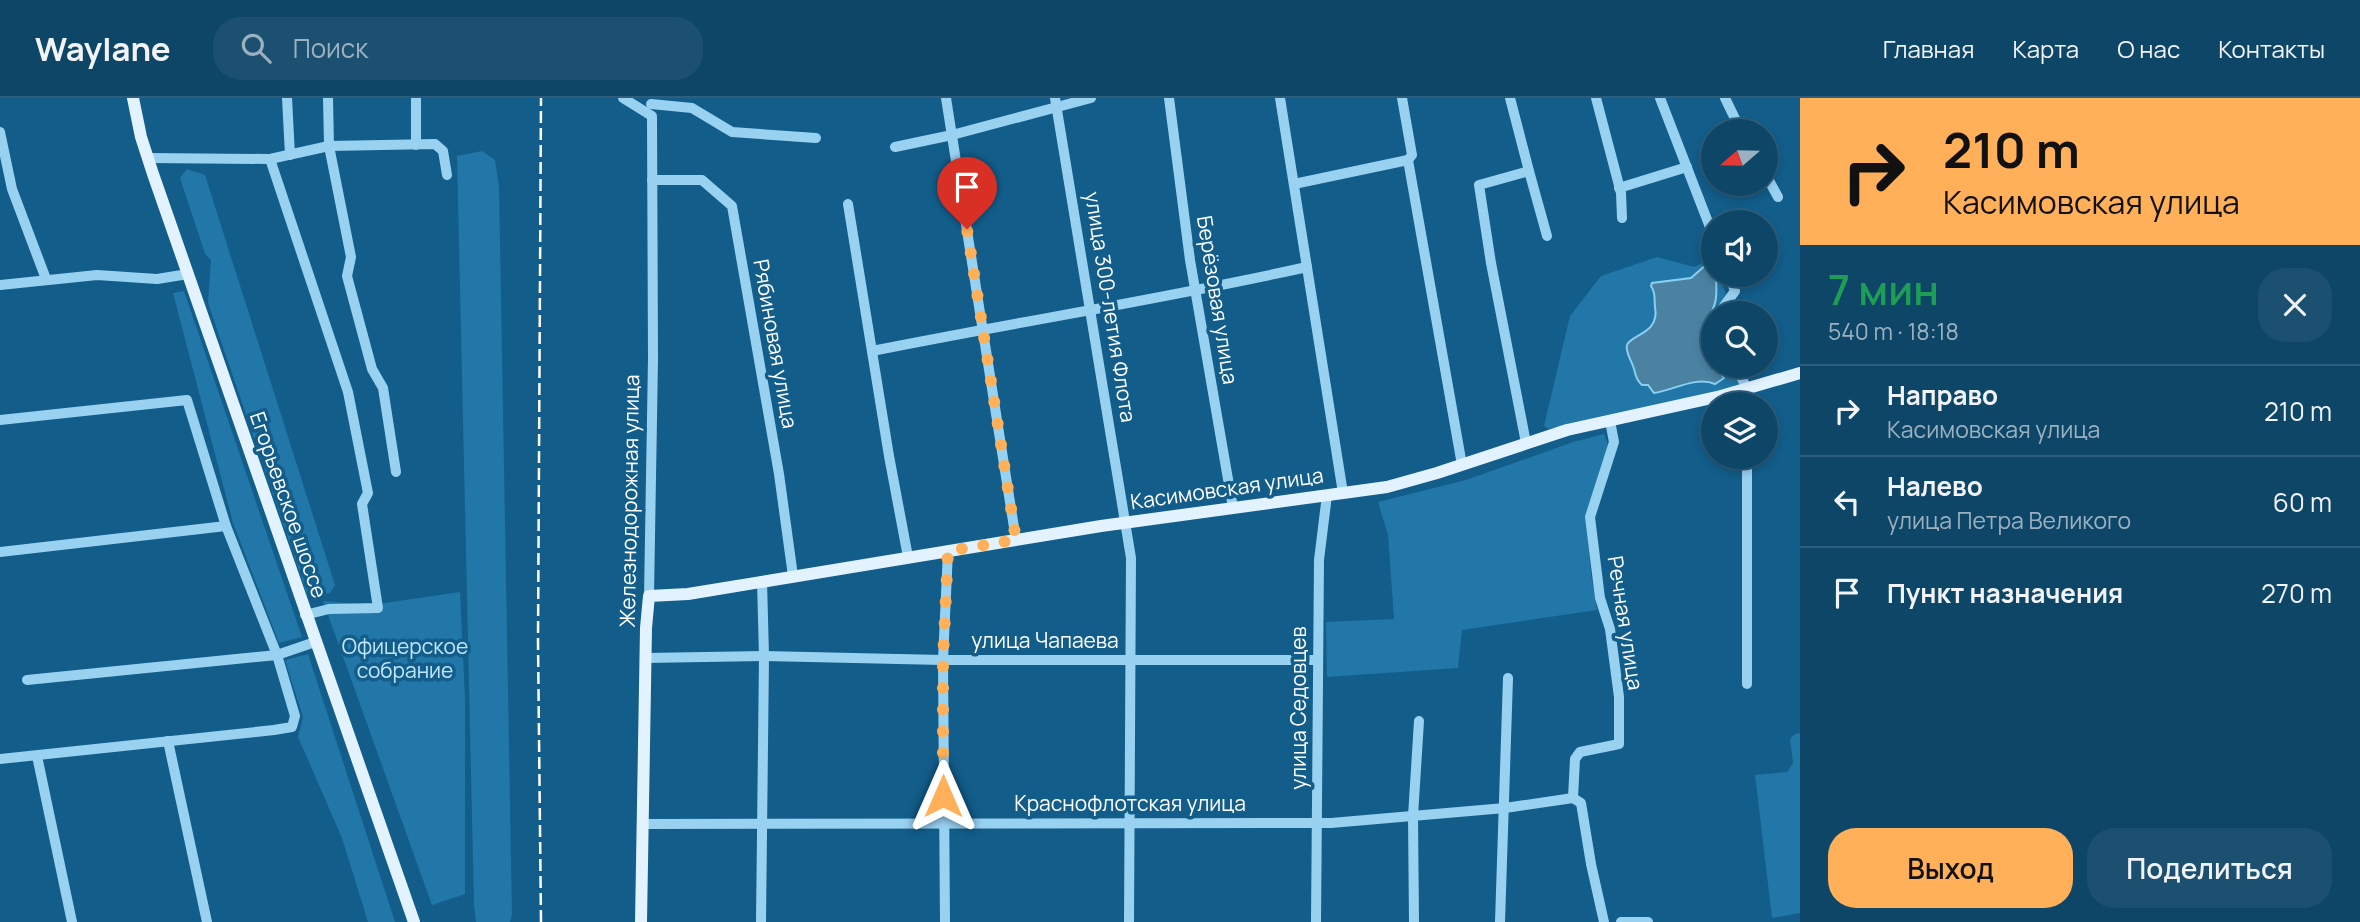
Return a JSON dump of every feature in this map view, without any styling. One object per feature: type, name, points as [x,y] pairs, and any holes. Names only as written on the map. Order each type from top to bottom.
[{"type":"main road","name":"Егорьевское шоссе","points":[[133,98],[137,124],[148,158],[414,922]]},
{"type":"main road","name":"Касимовская улица","points":[[649,596],[688,594],[1126,522],[1404,483],[1567,430],[1747,389],[1800,373]]},
{"type":"main road","name":"Железнодорожная улица","points":[[642,922],[645,658],[649,596]]},
{"type":"street","points":[[287,98],[290,155]]},
{"type":"street","points":[[328,98],[329,146],[351,257],[347,276],[372,369],[383,388],[396,472]]},
{"type":"street","points":[[416,98],[416,145]]},
{"type":"street","points":[[622,98],[652,116]]},
{"type":"street","points":[[946,98],[1016,540]]},
{"type":"street","points":[[895,147],[952,135],[1056,102],[1091,98]]},
{"type":"street","name":"Берёзовая улица","points":[[1170,98],[1195,292],[1233,508]]},
{"type":"street","points":[[1280,98],[1343,493]]},
{"type":"street","points":[[1294,184],[1408,160],[1412,155],[1402,98]]},
{"type":"street","points":[[1510,98],[1547,236]]},
{"type":"street","points":[[1596,98],[1619,188],[1622,218]]},
{"type":"street","points":[[1660,98],[1703,210]]},
{"type":"street","points":[[1725,98],[1735,119]]},
{"type":"street","points":[[651,101],[692,108],[732,132],[816,138]]},
{"type":"street","name":"Железнодорожная улица","points":[[649,596],[651,101]]},
{"type":"street","name":"улица 300-летия Флота","points":[[1056,102],[1132,559],[1129,922]]},
{"type":"street","points":[[0,132],[12,189],[46,279]]},
{"type":"street","points":[[148,158],[270,159],[329,146],[435,144],[443,151],[447,175]]},
{"type":"street","points":[[270,159],[348,392],[368,493],[362,504],[379,608],[328,609],[305,615]]},
{"type":"street","points":[[1408,160],[1462,465]]},
{"type":"street","points":[[1619,188],[1687,167]]},
{"type":"street","points":[[1526,443],[1479,186],[1529,171]]},
{"type":"street","name":"Рябиновая улица","points":[[652,180],[702,180],[732,206],[779,474],[793,576]]},
{"type":"street","points":[[848,204],[908,557]]},
{"type":"street","points":[[872,351],[1090,309],[1195,292],[1307,267]]},
{"type":"street","points":[[0,285],[104,275],[157,279],[188,274]]},
{"type":"street","points":[[1742,378],[1747,389]]},
{"type":"street","points":[[0,420],[187,400],[226,526],[277,655],[295,716],[292,727],[0,759]]},
{"type":"street","name":"Речная улица","points":[[1604,922],[1581,803],[1573,798],[1575,759],[1580,752],[1619,744],[1619,697],[1590,517],[1614,442],[1610,421]]},
{"type":"street","points":[[1747,469],[1747,684]]},
{"type":"street","name":"улица Седовцев","points":[[1316,922],[1319,560],[1327,495]]},
{"type":"street","points":[[0,552],[226,526]]},
{"type":"street","points":[[945,922],[943,660],[948,551]]},
{"type":"street","points":[[761,922],[764,656],[762,582]]},
{"type":"street","points":[[27,680],[277,655],[315,642]]},
{"type":"street","name":"улица Чапаева","points":[[645,658],[764,656],[943,660],[1318,660]]},
{"type":"street","points":[[1500,922],[1508,678]]},
{"type":"street","points":[[1414,922],[1413,816],[1419,721]]},
{"type":"street","points":[[168,741],[207,922]]},
{"type":"street","points":[[37,755],[72,922]]},
{"type":"street","name":"Краснофлотская улица","points":[[643,824],[1317,823],[1505,808],[1573,798]]},
{"type":"street","points":[[1621,922],[1648,922]]},
{"type":"green space","points":[[482,151],[495,160],[499,186],[512,915],[510,922],[476,922],[474,905],[457,156]]},
{"type":"green space","points":[[187,169],[205,175],[335,585],[330,593],[308,597],[208,303],[211,260],[205,254],[180,178]]},
{"type":"green space","points":[[1657,257],[1694,267],[1701,264],[1701,287],[1723,287],[1726,294],[1722,301],[1701,301],[1701,378],[1737,378],[1742,387],[1719,392],[1701,392],[1701,396],[1549,429],[1544,426],[1570,316],[1601,276]]},
{"type":"green space","points":[[184,291],[302,637],[279,643],[233,523],[173,293]]},
{"type":"green space","points":[[1604,434],[1608,445],[1586,516],[1597,610],[1462,630],[1458,668],[1327,677],[1326,622],[1394,619],[1388,535],[1378,502],[1466,480],[1573,442]]},
{"type":"green space","name":"Офицерское собрание","points":[[460,592],[465,698],[465,894],[432,905],[323,601],[371,605]]},
{"type":"green space","points":[[308,654],[395,922],[368,922],[342,838],[298,737],[303,717],[285,660]]},
{"type":"green space","points":[[1800,733],[1800,913],[1772,918],[1755,775],[1787,772],[1793,763],[1790,739]]},
{"type":"shaded area","points":[[1701,269],[1701,287],[1716,287],[1715,301],[1701,301],[1701,378],[1724,378],[1715,384],[1693,383],[1654,393],[1648,385],[1642,385],[1638,381],[1627,353],[1627,345],[1653,323],[1655,316],[1652,283],[1691,278]]},
{"type":"railway","points":[[541,98],[538,642],[541,922]]},
{"type":"route","points":[[943,796],[943,660],[948,551],[1016,540],[967,229]]}]
